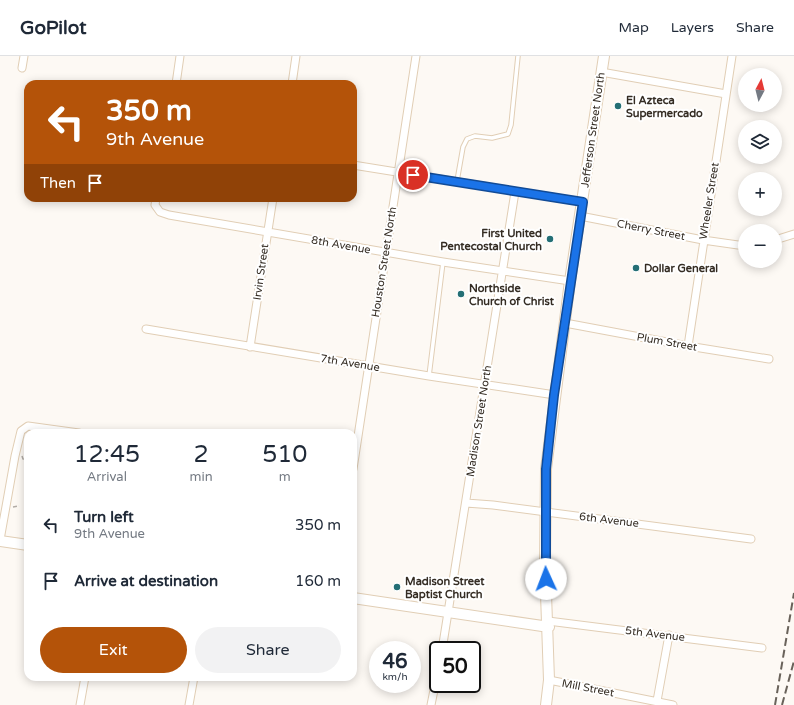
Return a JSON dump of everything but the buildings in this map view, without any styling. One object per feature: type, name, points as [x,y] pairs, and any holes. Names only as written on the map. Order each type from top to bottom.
[{"type":"main road","name":"Jefferson Street North","points":[[546,705],[549,680],[549,624],[545,565],[546,469],[554,395],[604,56]]},
{"type":"main road","points":[[0,541],[24,544]]},
{"type":"main road","name":"5th Avenue","points":[[357,599],[449,614],[549,624]]},
{"type":"street","points":[[22,68],[24,56]]},
{"type":"street","points":[[177,80],[180,56]]},
{"type":"street","points":[[293,80],[296,56]]},
{"type":"street","name":"Houston Street North","points":[[357,441],[416,56]]},
{"type":"street","name":"Wheeler Street","points":[[688,346],[732,56]]},
{"type":"street","points":[[601,72],[726,94]]},
{"type":"street","points":[[357,166],[456,183],[583,202]]},
{"type":"street","name":"Madison Street North","points":[[444,641],[515,192]]},
{"type":"street","name":"8th Avenue","points":[[155,202],[155,205],[160,212],[386,253],[570,282]]},
{"type":"street","name":"Irvin Street","points":[[250,347],[272,202]]},
{"type":"street","name":"Cherry Street","points":[[580,216],[703,240],[738,245]]},
{"type":"street","points":[[782,238],[794,234]]},
{"type":"street","name":"Plum Street","points":[[565,323],[688,346],[769,359]]},
{"type":"street","name":"7th Avenue","points":[[146,328],[250,347],[554,395]]},
{"type":"street","points":[[0,541],[15,456],[21,431],[28,426],[50,429]]},
{"type":"street","name":"6th Avenue","points":[[466,503],[545,512],[751,540]]},
{"type":"street","name":"5th Avenue","points":[[549,624],[669,635],[762,648]]},
{"type":"street","points":[[657,701],[669,635]]},
{"type":"street","name":"Mill Street","points":[[549,680],[673,705]]},
{"type":"street","points":[[80,705],[84,681]]},
{"type":"street","points":[[189,705],[193,681]]},
{"type":"street","points":[[431,705],[433,693]]},
{"type":"lane","points":[[456,183],[463,147],[467,139],[475,136],[492,138],[508,134],[511,125],[518,56]]},
{"type":"lane","points":[[429,376],[443,262]]},
{"type":"path","points":[[11,507],[19,506]]},
{"type":"railway","points":[[775,705],[794,593]]},
{"type":"railway","points":[[782,705],[794,661]]},
{"type":"place","name":"El Azteca Supermercado","points":[[618,106]]},
{"type":"place","name":"First United Pentecostal Church","points":[[550,239]]},
{"type":"place","name":"Dollar General","points":[[636,268]]},
{"type":"place","name":"Northside Church of Christ","points":[[461,294]]},
{"type":"place","name":"Madison Street Baptist Church","points":[[397,587]]},
{"type":"route","points":[[413,175],[583,202],[554,395],[546,469],[546,579]]}]
